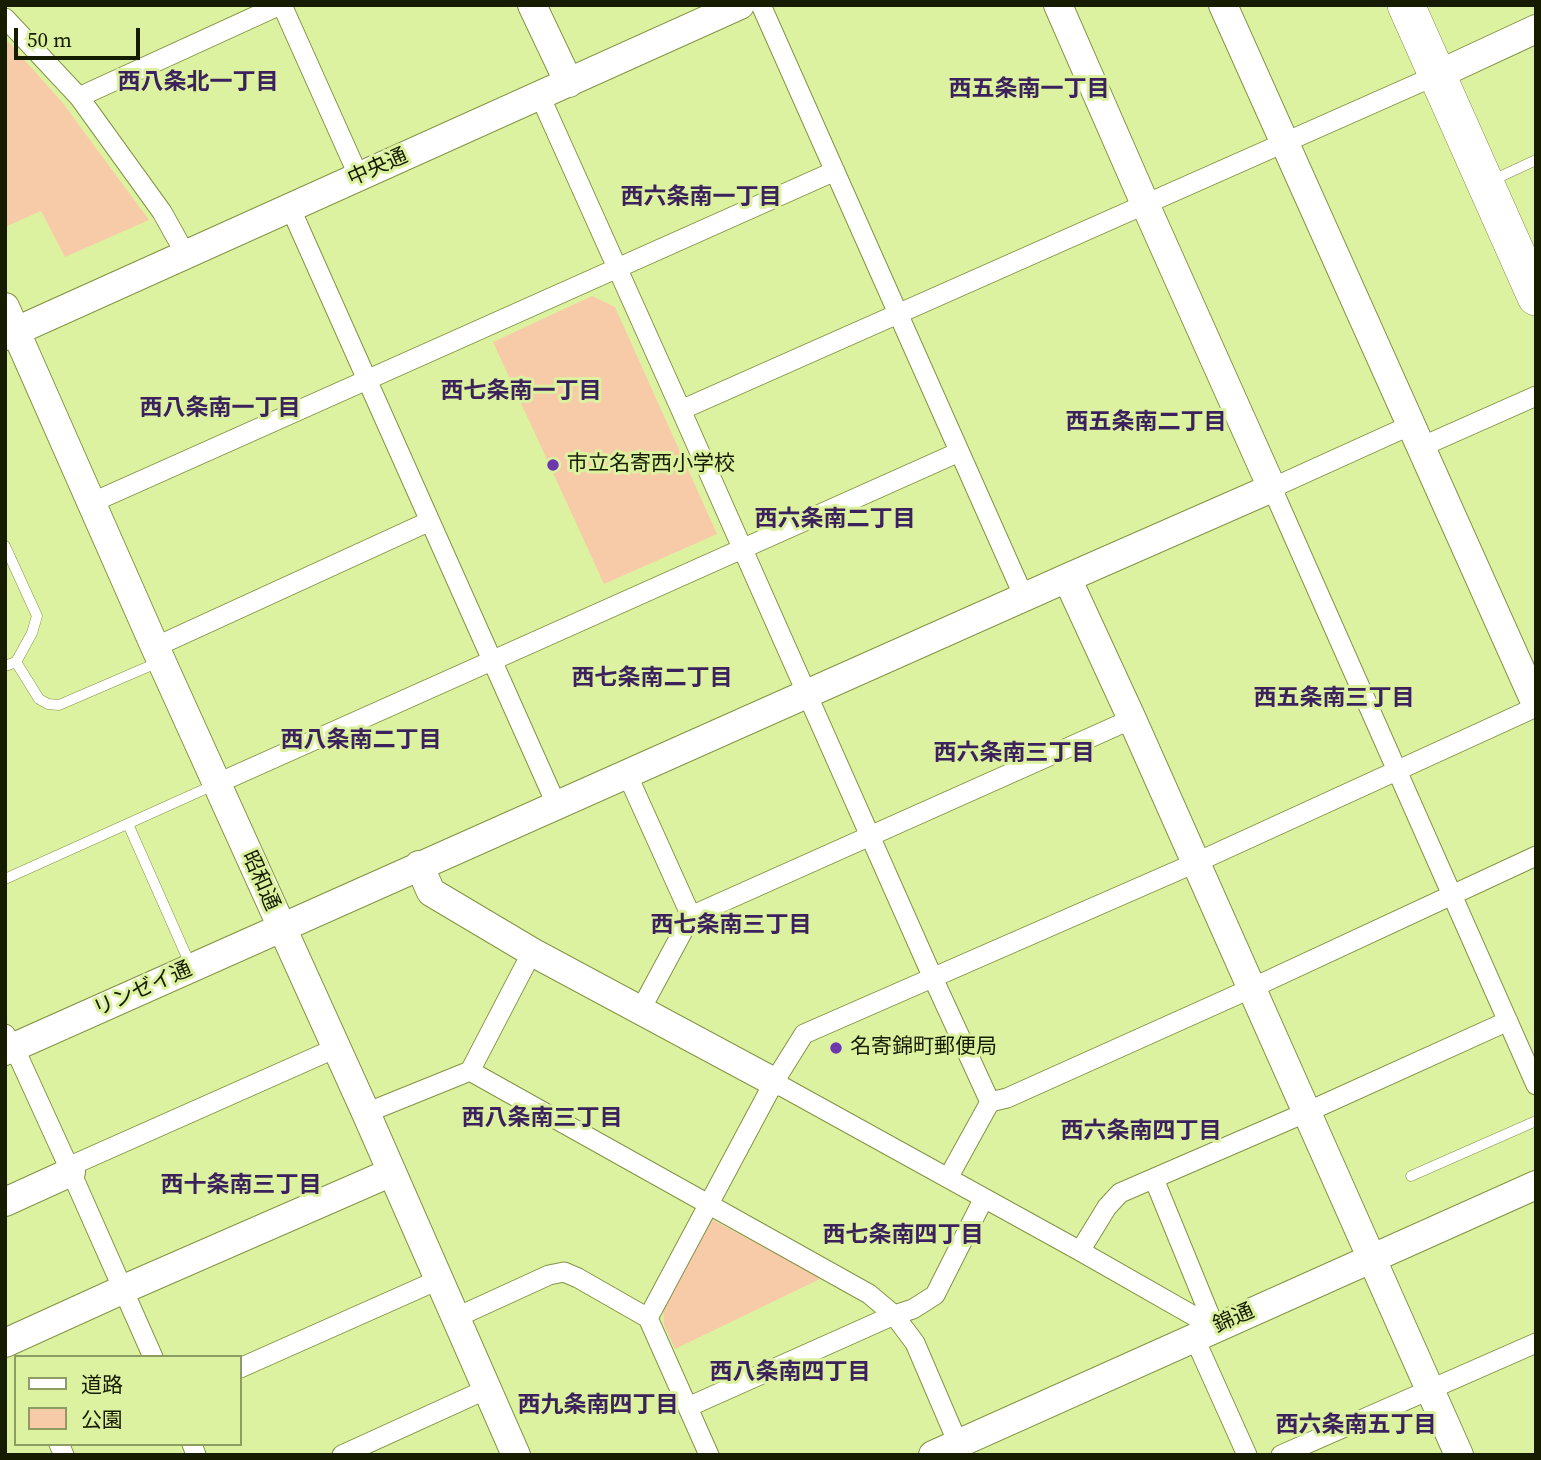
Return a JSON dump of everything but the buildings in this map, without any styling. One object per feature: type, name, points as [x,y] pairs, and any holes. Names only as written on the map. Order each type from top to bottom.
[{"type":"highway","points":[[1406,5],[1536,297]]},
{"type":"street","points":[[79,97],[281,5],[359,177]]},
{"type":"street","points":[[533,5],[569,83]]},
{"type":"street","name":"中央通","points":[[9,325],[186,255],[740,5]]},
{"type":"street","points":[[761,5],[1024,597]]},
{"type":"street","points":[[1058,5],[1536,1085]]},
{"type":"street","points":[[648,1318],[774,1082],[804,1034],[1195,863],[1536,706],[1223,5]]},
{"type":"street","points":[[5,18],[79,97],[162,212],[186,255]]},
{"type":"street","points":[[681,410],[1536,29]]},
{"type":"street","points":[[540,96],[990,1102]]},
{"type":"street","points":[[91,503],[835,171]]},
{"type":"street","points":[[290,208],[557,806]]},
{"type":"street","name":"昭和通","points":[[9,325],[366,1114],[516,1455]]},
{"type":"street","points":[[1272,488],[1536,396]]},
{"type":"street","points":[[216,784],[959,452]]},
{"type":"street","name":"リンゼイ通","points":[[8,1044],[192,968],[1272,488]]},
{"type":"street","points":[[158,654],[430,521]]},
{"type":"street","points":[[1067,578],[1459,1455]]},
{"type":"street","points":[[641,1010],[691,916],[1132,719]]},
{"type":"street","points":[[627,774],[691,916]]},
{"type":"street","points":[[948,1178],[990,1102],[1007,1098],[1252,988],[1536,856]]},
{"type":"street","points":[[419,865],[431,892],[532,951],[1080,1251],[1205,1332]]},
{"type":"street","points":[[366,1114],[470,1071],[532,951]]},
{"type":"street","points":[[1080,1251],[1107,1207],[1120,1193],[1508,1021]]},
{"type":"street","points":[[8,1044],[70,1170],[152,1355]]},
{"type":"street","points":[[5,1202],[336,1048]]},
{"type":"street","points":[[470,1071],[869,1294],[894,1315],[915,1343],[951,1451]]},
{"type":"street","points":[[12,1347],[124,1289],[392,1172]]},
{"type":"street","points":[[1154,1179],[1247,1455]]},
{"type":"street","name":"錦通","points":[[951,1451],[1205,1332],[1536,1185]]},
{"type":"street","points":[[688,1407],[913,1309],[934,1295],[984,1198]]},
{"type":"street","points":[[455,1318],[549,1275],[564,1272],[578,1278],[648,1318],[709,1455]]},
{"type":"street","points":[[242,1367],[438,1280]]},
{"type":"street","points":[[1282,1455],[1536,1343]]},
{"type":"street","points":[[342,1455],[487,1389]]},
{"type":"lane","points":[[1486,183],[1536,160]]},
{"type":"lane","points":[[5,546],[8,561],[37,616],[32,634],[10,664],[39,699],[48,704],[59,705],[158,654]]},
{"type":"lane","points":[[5,879],[216,784]]},
{"type":"lane","points":[[128,824],[192,968]]},
{"type":"lane","points":[[1411,1176],[1536,1121]]},
{"type":"green space","points":[[5,38],[62,102],[149,220],[65,257],[41,211],[5,227]]},
{"type":"green space","points":[[592,296],[615,307],[717,534],[604,584],[493,342]]},
{"type":"green space","points":[[711,1219],[822,1278],[675,1349],[664,1325],[663,1307]]},
{"type":"place","name":"市立名寄西小学校","points":[[553,465]]},
{"type":"place","name":"名寄錦町郵便局","points":[[836,1048]]},
{"type":"district","name":"西八条北一丁目","points":[[198,83]]},
{"type":"district","name":"西五条南一丁目","points":[[1029,90]]},
{"type":"district","name":"西六条南一丁目","points":[[701,198]]},
{"type":"district","name":"西七条南一丁目","points":[[521,392]]},
{"type":"district","name":"西八条南一丁目","points":[[220,409]]},
{"type":"district","name":"西五条南二丁目","points":[[1146,423]]},
{"type":"district","name":"西六条南二丁目","points":[[835,520]]},
{"type":"district","name":"西七条南二丁目","points":[[652,679]]},
{"type":"district","name":"西五条南三丁目","points":[[1334,699]]},
{"type":"district","name":"西八条南二丁目","points":[[361,741]]},
{"type":"district","name":"西六条南三丁目","points":[[1014,754]]},
{"type":"district","name":"西七条南三丁目","points":[[731,926]]},
{"type":"district","name":"西八条南三丁目","points":[[542,1119]]},
{"type":"district","name":"西六条南四丁目","points":[[1141,1132]]},
{"type":"district","name":"西十条南三丁目","points":[[241,1186]]},
{"type":"district","name":"西七条南四丁目","points":[[903,1236]]},
{"type":"district","name":"西八条南四丁目","points":[[790,1373]]},
{"type":"district","name":"西九条南四丁目","points":[[598,1406]]},
{"type":"district","name":"西六条南五丁目","points":[[1356,1426]]}]
